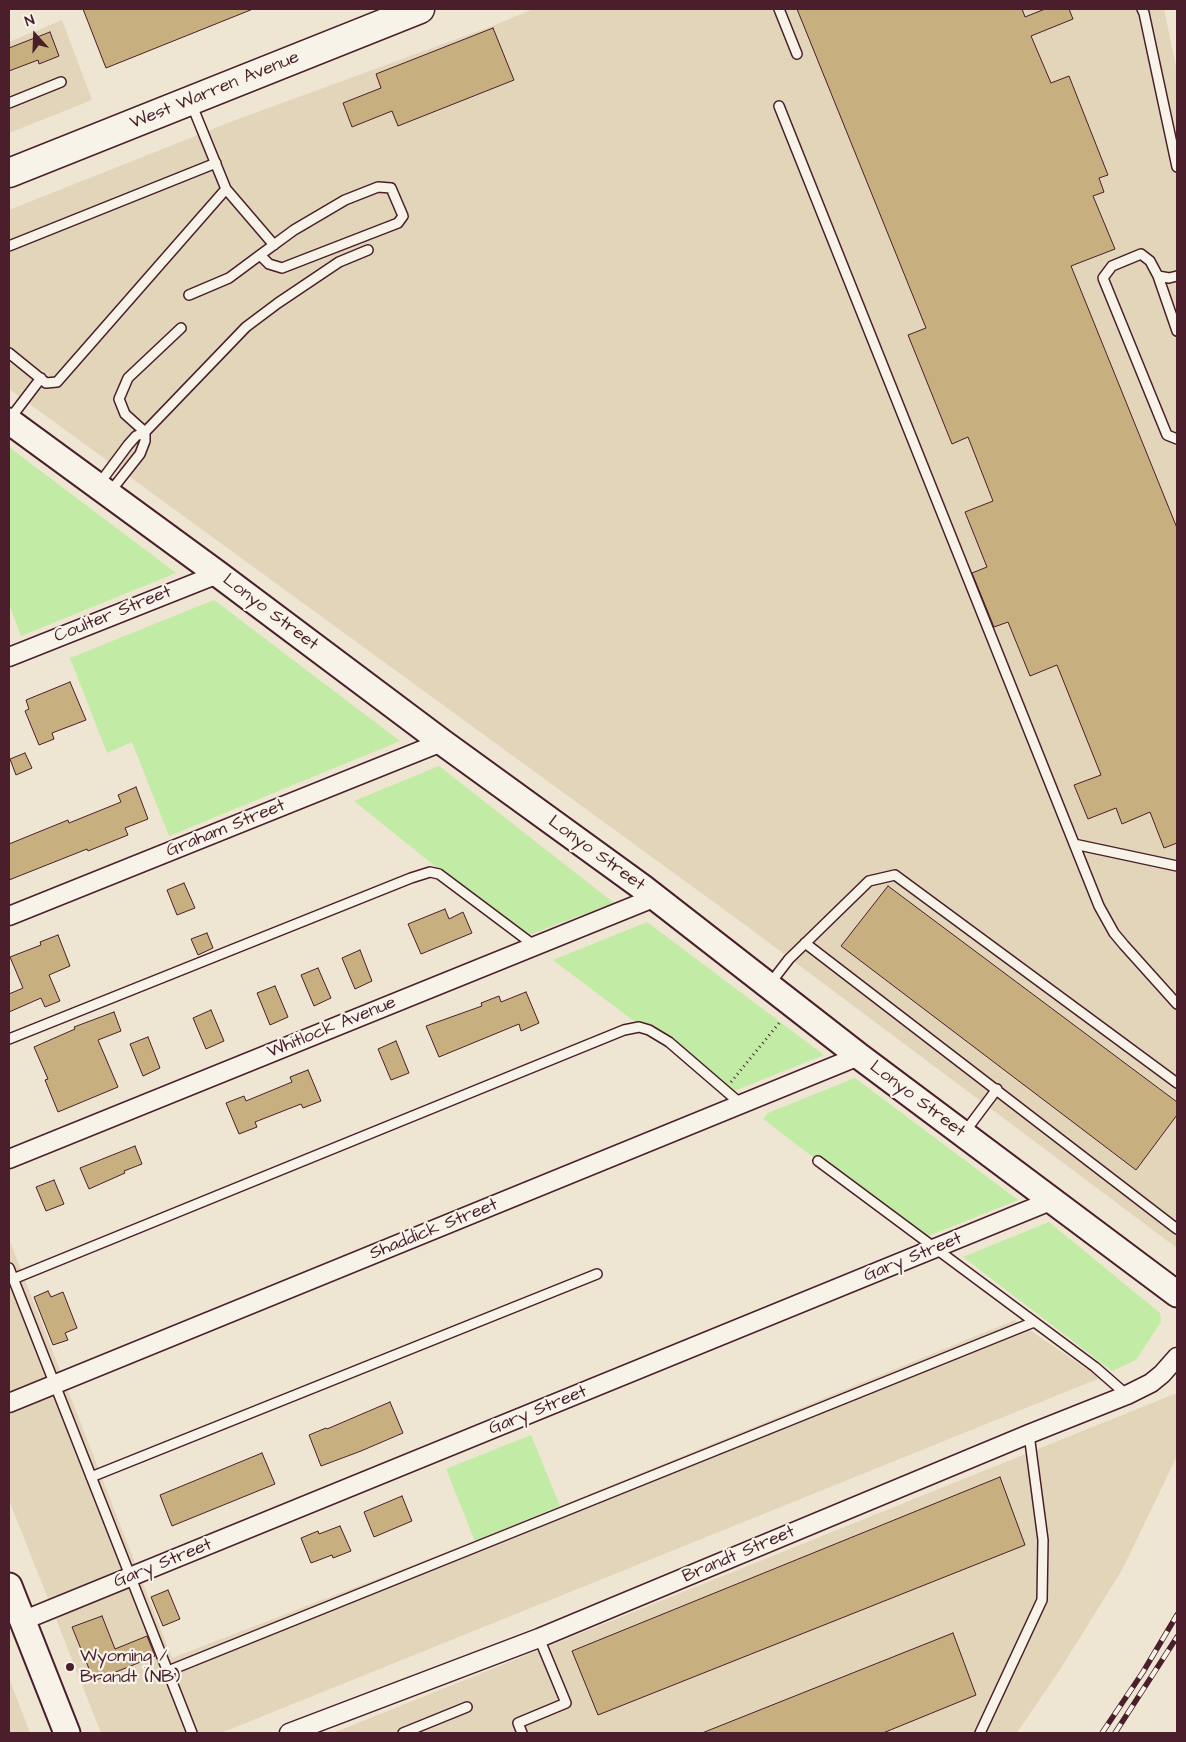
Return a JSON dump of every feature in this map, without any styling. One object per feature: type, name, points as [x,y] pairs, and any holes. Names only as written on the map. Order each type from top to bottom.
[{"type":"main road","name":"West Warren Avenue","points":[[9,173],[420,9]]},
{"type":"street","name":"Lonyo Street","points":[[9,420],[442,742],[656,897],[859,1056],[1173,1288]]},
{"type":"street","name":"Coulter Street","points":[[9,657],[218,574]]},
{"type":"street","name":"Graham Street","points":[[9,916],[442,742]]},
{"type":"street","name":"Whitlock Avenue","points":[[9,1159],[656,897]]},
{"type":"street","name":"Shaddick Street","points":[[9,1403],[859,1056]]},
{"type":"street","name":"Gary Street","points":[[22,1621],[1053,1200]]},
{"type":"street","name":"Brandt Street","points":[[289,1733],[539,1638],[1127,1395],[1151,1383],[1177,1357]]},
{"type":"street","points":[[9,1586],[67,1733]]},
{"type":"lane","points":[[779,9],[797,54]]},
{"type":"lane","points":[[1142,9],[1177,167]]},
{"type":"lane","points":[[9,103],[61,82]]},
{"type":"lane","points":[[190,101],[226,189],[274,245]]},
{"type":"lane","points":[[779,106],[1099,906],[1114,932],[1177,1004]]},
{"type":"lane","points":[[9,246],[216,163]]},
{"type":"lane","points":[[189,295],[229,278],[260,255],[274,245],[294,230],[345,200],[378,188],[391,188],[403,216],[398,223],[282,268],[269,264],[260,255]]},
{"type":"lane","points":[[9,353],[46,383],[57,382],[226,189]]},
{"type":"lane","points":[[103,490],[128,445],[136,436],[145,432],[246,327],[339,262],[368,250]]},
{"type":"lane","points":[[1177,331],[1158,276],[1150,260],[1141,254],[1112,266],[1103,278],[1167,435],[1177,439]]},
{"type":"lane","points":[[1158,276],[1168,278],[1177,276]]},
{"type":"lane","points":[[103,490],[140,454],[145,442],[145,432],[125,414],[119,399],[128,378],[181,328]]},
{"type":"lane","points":[[9,420],[41,378]]},
{"type":"lane","points":[[1074,844],[1177,866]]},
{"type":"lane","points":[[9,1038],[430,872],[439,874],[535,946]]},
{"type":"lane","points":[[769,985],[789,959],[869,882],[895,875],[1177,1083]]},
{"type":"lane","points":[[805,943],[1177,1229]]},
{"type":"lane","points":[[13,1279],[624,1030],[639,1027],[649,1030],[669,1042],[742,1104]]},
{"type":"lane","points":[[963,1134],[997,1089]]},
{"type":"lane","points":[[818,1161],[1094,1367],[1127,1395]]},
{"type":"lane","points":[[9,1268],[192,1733]]},
{"type":"lane","points":[[91,1477],[597,1274]]},
{"type":"lane","points":[[168,1671],[1034,1322]]},
{"type":"lane","points":[[980,1733],[1042,1600],[1043,1540],[1029,1434]]},
{"type":"lane","points":[[522,1733],[518,1723],[566,1703],[539,1638]]},
{"type":"lane","points":[[403,1733],[468,1707]]},
{"type":"path","points":[[724,1089],[780,1022]]},
{"type":"shaded area","points":[[533,9],[1164,9],[1177,71],[1177,1248],[748,927],[9,389],[9,210],[233,121],[495,25]]},
{"type":"shaded area","points":[[62,20],[92,100],[9,133],[9,42]]},
{"type":"shaded area","points":[[9,1239],[172,1658],[475,1541],[1015,1320],[1100,1378],[221,1733],[101,1733],[9,1500]]},
{"type":"shaded area","points":[[1177,1393],[1177,1456],[1122,1570],[1059,1671],[1017,1733],[333,1733]]},
{"type":"shaded area","points":[[9,1678],[30,1733],[9,1733]]},
{"type":"green space","points":[[9,447],[176,573],[21,636],[9,604]]},
{"type":"green space","points":[[214,600],[400,741],[169,836],[132,742],[107,753],[70,658]]},
{"type":"green space","points":[[439,766],[614,903],[523,937],[354,801]]},
{"type":"green space","points":[[647,922],[824,1055],[729,1093],[553,960]]},
{"type":"green space","points":[[855,1078],[1018,1200],[921,1239],[763,1119],[768,1113]]},
{"type":"green space","points":[[1049,1222],[1160,1313],[1161,1322],[1136,1360],[1112,1371],[963,1257]]},
{"type":"green space","points":[[531,1435],[560,1506],[475,1541],[446,1469]]},
{"type":"building","points":[[83,9],[253,9],[106,68]]},
{"type":"building","points":[[797,9],[1022,9],[1025,17],[1045,9],[1069,9],[1073,19],[1031,36],[1051,83],[1069,76],[1108,175],[1099,178],[1104,192],[1093,196],[1115,249],[1071,266],[1177,528],[1177,843],[1164,848],[1150,812],[1122,824],[1116,808],[1088,819],[1074,785],[1101,775],[1057,665],[1030,676],[1008,622],[994,627],[972,573],[987,567],[965,512],[993,501],[968,437],[952,444],[908,335],[926,328]]},
{"type":"building","points":[[493,28],[514,80],[398,126],[392,111],[352,127],[343,103],[381,88],[376,74]]},
{"type":"building","points":[[50,32],[59,56],[39,64],[38,60],[9,71],[9,48]]},
{"type":"building","points":[[70,682],[86,720],[52,733],[54,739],[39,745],[25,711],[29,709],[26,700]]},
{"type":"building","points":[[25,753],[32,768],[16,775],[10,759]]},
{"type":"building","points":[[136,787],[148,819],[125,828],[128,835],[9,880],[9,844],[68,820],[69,823],[121,802],[118,795]]},
{"type":"building","points":[[184,883],[195,908],[177,915],[167,890]]},
{"type":"building","points":[[888,886],[1177,1102],[1177,1115],[1136,1170],[841,946]]},
{"type":"building","points":[[445,909],[449,919],[463,912],[472,933],[421,954],[408,924]]},
{"type":"building","points":[[207,933],[213,948],[198,955],[191,939]]},
{"type":"building","points":[[58,935],[70,966],[49,975],[60,1001],[45,1007],[41,998],[9,1012],[9,994],[23,988],[10,957],[41,945],[40,942]]},
{"type":"building","points":[[360,950],[372,981],[355,989],[342,958]]},
{"type":"building","points":[[318,968],[331,998],[314,1006],[301,975]]},
{"type":"building","points":[[275,986],[288,1017],[270,1025],[257,993]]},
{"type":"building","points":[[526,992],[539,1023],[521,1031],[519,1024],[439,1057],[426,1026],[482,1006],[481,1003],[499,996],[501,1002]]},
{"type":"building","points":[[211,1010],[224,1041],[206,1049],[193,1018]]},
{"type":"building","points":[[114,1012],[121,1031],[98,1040],[118,1087],[58,1112],[45,1080],[48,1079],[34,1047],[75,1029],[74,1027]]},
{"type":"building","points":[[148,1037],[160,1068],[143,1076],[130,1044]]},
{"type":"building","points":[[396,1041],[409,1073],[391,1080],[378,1049]]},
{"type":"building","points":[[308,1070],[321,1101],[303,1108],[301,1104],[255,1122],[257,1127],[239,1134],[226,1103],[244,1096],[246,1101],[292,1082],[290,1077]]},
{"type":"building","points":[[135,1146],[142,1164],[89,1189],[80,1168]]},
{"type":"building","points":[[54,1180],[64,1204],[46,1211],[36,1187]]},
{"type":"building","points":[[48,1291],[51,1297],[63,1292],[77,1328],[65,1333],[68,1340],[53,1345],[34,1297]]},
{"type":"building","points":[[390,1402],[403,1433],[321,1466],[309,1435]]},
{"type":"building","points":[[262,1453],[275,1484],[172,1526],[160,1495]]},
{"type":"building","points":[[1000,1477],[1025,1545],[598,1715],[572,1651]]},
{"type":"building","points":[[402,1496],[412,1521],[374,1537],[364,1512]]},
{"type":"building","points":[[340,1526],[351,1551],[333,1558],[332,1555],[311,1563],[301,1538],[318,1531],[319,1534]]},
{"type":"building","points":[[168,1590],[180,1619],[163,1626],[151,1597]]},
{"type":"building","points":[[102,1616],[115,1649],[147,1636],[155,1656],[94,1681],[72,1627]]},
{"type":"building","points":[[953,1633],[976,1695],[883,1733],[702,1733]]},
{"type":"railway","points":[[1102,1733],[1143,1672],[1177,1615]]},
{"type":"railway","points":[[1115,1733],[1177,1637]]},
{"type":"place","name":"Wyoming / Brandt (NB)","points":[[70,1667]]}]
